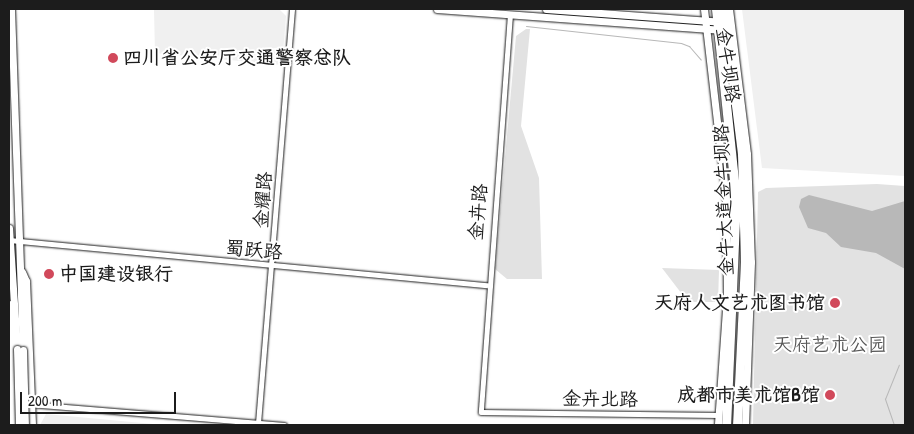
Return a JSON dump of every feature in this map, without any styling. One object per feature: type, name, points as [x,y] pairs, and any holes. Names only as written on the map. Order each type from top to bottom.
[{"type":"highway","name":"金牛大道金牛坝路","points":[[716,9],[725,26],[743,197],[744,273],[737,425]]},
{"type":"highway","name":"金牛大道金牛坝路","points":[[724,9],[736,198],[726,425]]},
{"type":"street","points":[[11,9],[19,244],[19,425]]},
{"type":"street","name":"金耀路","points":[[258,423],[273,267],[292,9]]},
{"type":"street","points":[[437,9],[510,11],[706,27],[725,26]]},
{"type":"street","points":[[546,9],[706,27]]},
{"type":"street","name":"金牛坝路","points":[[704,9],[726,200],[727,277],[718,425]]},
{"type":"street","name":"金牛坝路","points":[[729,9],[725,26],[748,184],[751,262],[745,425]]},
{"type":"street","name":"金卉路","points":[[481,412],[487,285],[510,11]]},
{"type":"street","points":[[743,197],[748,184]]},
{"type":"street","points":[[9,228],[9,247],[20,350],[25,425]]},
{"type":"street","name":"蜀跃路","points":[[9,240],[19,244],[487,285]]},
{"type":"street","name":"蜀跃路","points":[[9,247],[19,244]]},
{"type":"street","points":[[727,277],[734,259]]},
{"type":"street","points":[[744,273],[751,262]]},
{"type":"street","points":[[19,266],[26,281],[32,425]]},
{"type":"street","points":[[9,285],[11,268]]},
{"type":"street","points":[[9,304],[10,403],[13,425]]},
{"type":"street","points":[[10,403],[284,425]]},
{"type":"street","name":"金卉北路","points":[[481,412],[719,415]]},
{"type":"shaded area","points":[[154,9],[279,9],[286,16],[282,65],[155,53]]},
{"type":"shaded area","points":[[742,9],[905,9],[905,176],[762,168]]},
{"type":"shaded area","points":[[809,195],[872,211],[905,201],[905,269],[876,253],[841,247],[826,233],[808,228],[799,207],[801,199]]},
{"type":"shaded area","points":[[46,414],[153,424],[153,425],[40,425]]},
{"type":"green space","points":[[526,29],[530,29],[521,126],[539,178],[542,279],[507,279],[495,269],[516,36]]},
{"type":"green space","name":"天府艺术公园","points":[[877,184],[905,186],[905,425],[753,425],[758,192],[766,188]]},
{"type":"green space","points":[[662,268],[719,270],[718,302],[688,302]]},
{"type":"waterway","points":[[526,26],[681,43],[689,46],[701,60]]},
{"type":"waterway","points":[[894,425],[885,399],[899,365]]},
{"type":"place","name":"四川省公安厅交通警察总队","points":[[113,58]]},
{"type":"place","name":"中国建设银行","points":[[49,274]]},
{"type":"place","name":"天府人文艺术图书馆","points":[[835,303]]},
{"type":"place","name":"成都市美术馆B馆","points":[[830,395]]}]
